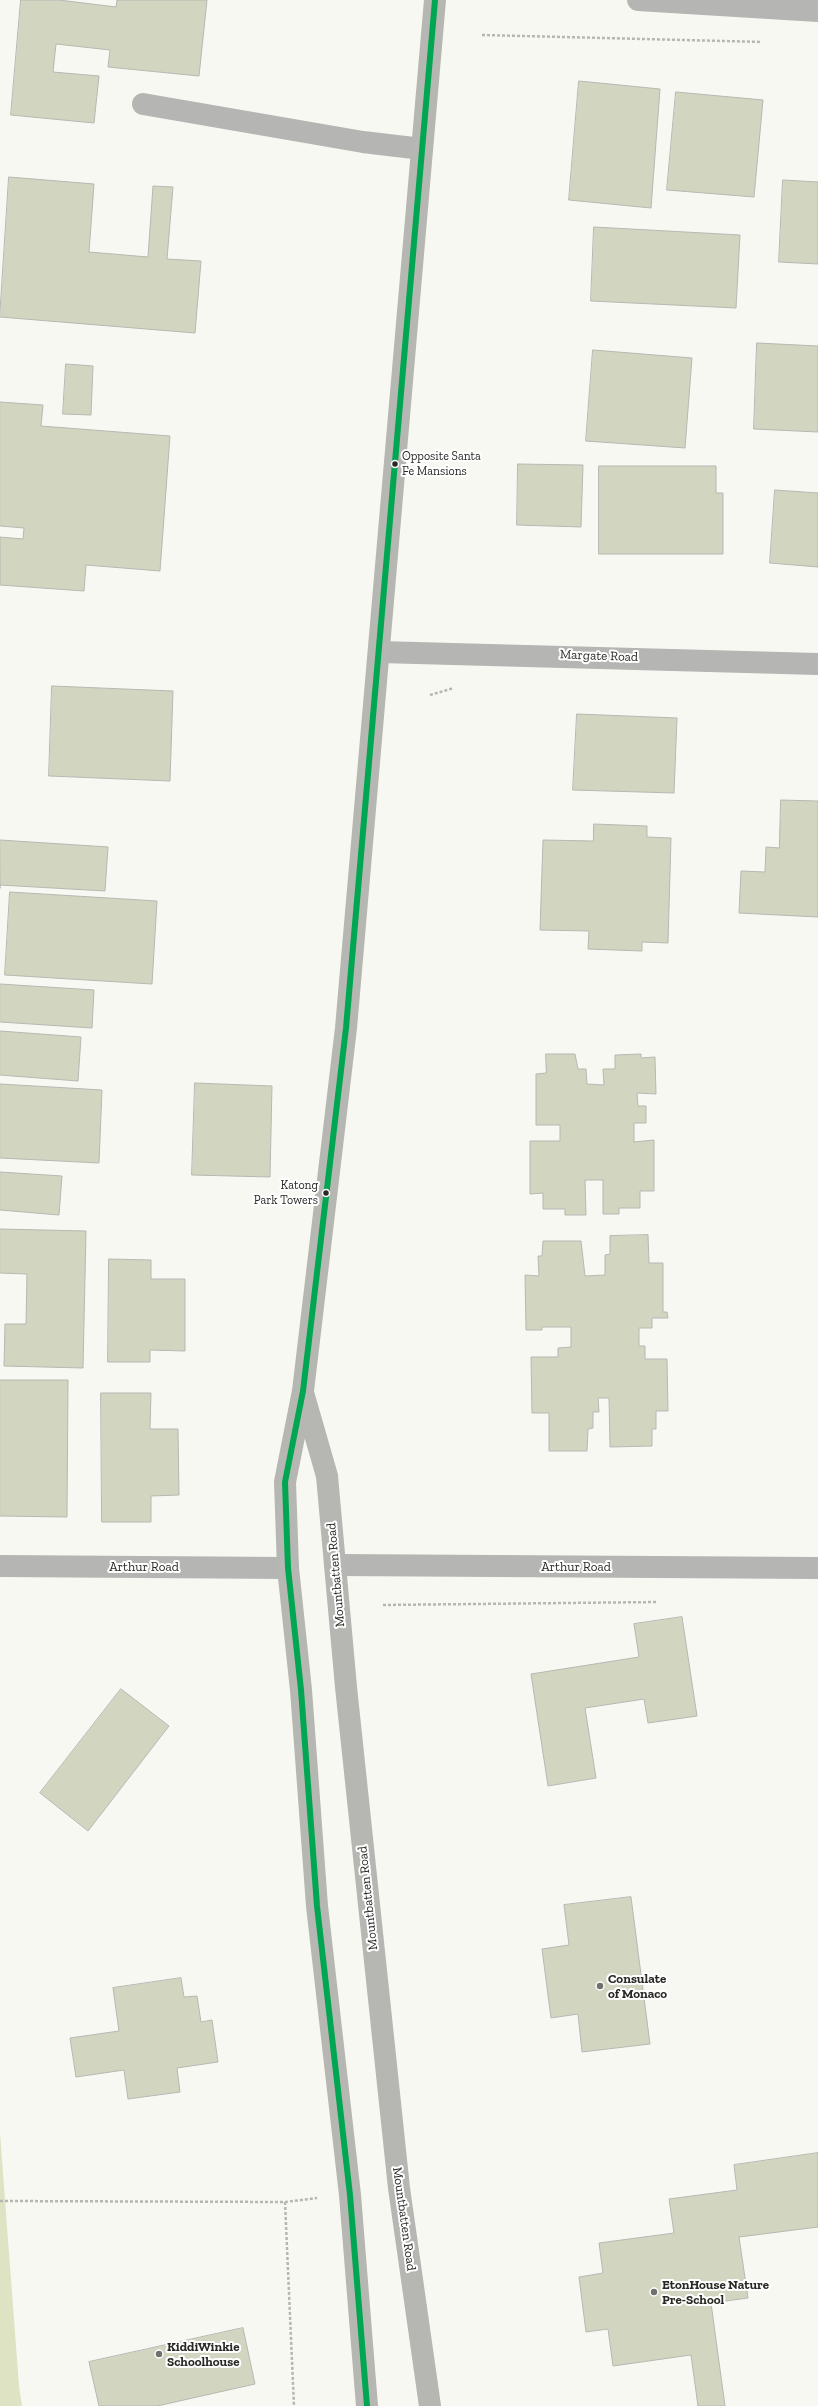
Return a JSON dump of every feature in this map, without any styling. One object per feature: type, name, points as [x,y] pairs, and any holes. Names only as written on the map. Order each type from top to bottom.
[{"type":"main road","name":"Mountbatten Road","points":[[367,2406],[350,2195],[317,1906],[301,1690],[288,1568],[285,1482],[303,1391],[346,1028],[380,652],[435,0]]},
{"type":"main road","name":"Mountbatten Road","points":[[303,1391],[327,1476],[347,1703],[398,2180],[430,2406]]},
{"type":"street","points":[[638,0],[812,7]]},
{"type":"street","points":[[143,104],[363,142],[422,149]]},
{"type":"street","name":"Margate Road","points":[[380,652],[524,654],[818,664]]},
{"type":"street","name":"Arthur Road","points":[[335,1565],[818,1568]]},
{"type":"street","name":"Arthur Road","points":[[0,1566],[288,1568]]},
{"type":"path","points":[[482,34],[763,42]]},
{"type":"path","points":[[383,1605],[660,1602]]},
{"type":"path","points":[[0,2201],[285,2202],[350,2195]]},
{"type":"path","points":[[285,2202],[294,2406]]},
{"type":"green space","points":[[0,2133],[19,2386],[22,2406],[0,2406]]},
{"type":"building","points":[[21,0],[59,0],[116,7],[117,0],[207,0],[199,76],[108,67],[110,50],[56,44],[53,72],[99,76],[94,123],[11,115]]},
{"type":"building","points":[[579,81],[660,89],[651,208],[569,200]]},
{"type":"building","points":[[676,92],[763,100],[754,197],[667,190]]},
{"type":"building","points":[[9,177],[94,184],[89,252],[148,257],[153,186],[173,187],[167,259],[201,261],[195,333],[0,317]]},
{"type":"building","points":[[783,180],[818,182],[818,264],[779,262]]},
{"type":"building","points":[[594,227],[740,235],[736,308],[591,301]]},
{"type":"building","points":[[757,343],[818,346],[818,432],[754,429]]},
{"type":"building","points":[[593,350],[692,358],[685,448],[586,441]]},
{"type":"building","points":[[66,364],[93,366],[91,415],[63,414]]},
{"type":"building","points":[[0,402],[43,405],[41,426],[170,436],[160,571],[86,565],[84,591],[0,585],[0,537],[23,539],[24,528],[0,526]]},
{"type":"building","points":[[518,464],[583,465],[581,527],[517,525]]},
{"type":"building","points":[[599,466],[716,466],[716,493],[723,493],[723,554],[599,554]]},
{"type":"building","points":[[775,490],[818,493],[818,567],[770,563]]},
{"type":"building","points":[[52,686],[173,691],[170,781],[49,776]]},
{"type":"building","points":[[577,714],[677,718],[674,793],[573,790]]},
{"type":"building","points":[[781,800],[818,801],[818,917],[739,913],[741,871],[765,872],[766,847],[779,848]]},
{"type":"building","points":[[594,824],[647,826],[647,837],[671,838],[668,943],[642,942],[642,951],[588,949],[589,931],[540,930],[543,840],[593,841]]},
{"type":"building","points":[[0,840],[108,847],[105,891],[0,885]]},
{"type":"building","points":[[10,892],[157,901],[152,984],[5,975]]},
{"type":"building","points":[[0,984],[94,990],[92,1028],[0,1022]]},
{"type":"building","points":[[0,1031],[81,1037],[78,1081],[0,1075]]},
{"type":"building","points":[[546,1054],[575,1054],[578,1069],[586,1069],[587,1084],[604,1085],[603,1069],[615,1069],[615,1055],[641,1054],[641,1058],[655,1057],[656,1094],[637,1093],[638,1106],[646,1106],[646,1123],[634,1123],[634,1142],[654,1140],[654,1191],[640,1191],[640,1208],[619,1208],[619,1214],[603,1214],[603,1180],[585,1180],[586,1215],[565,1215],[565,1209],[543,1209],[543,1193],[530,1194],[530,1141],[560,1141],[560,1125],[536,1125],[536,1074],[546,1073]]},
{"type":"building","points":[[195,1083],[272,1086],[270,1177],[192,1175]]},
{"type":"building","points":[[0,1084],[102,1090],[99,1163],[0,1158]]},
{"type":"building","points":[[0,1172],[62,1176],[59,1215],[0,1210]]},
{"type":"building","points":[[0,1229],[86,1231],[83,1368],[4,1366],[5,1324],[26,1324],[27,1274],[0,1273]]},
{"type":"building","points":[[648,1235],[649,1263],[663,1263],[663,1312],[667,1312],[668,1318],[652,1318],[652,1328],[639,1328],[639,1346],[645,1346],[645,1359],[667,1359],[668,1411],[656,1411],[656,1429],[652,1429],[652,1446],[610,1447],[609,1398],[598,1398],[599,1412],[593,1412],[593,1428],[588,1429],[587,1451],[549,1451],[549,1413],[532,1413],[531,1357],[558,1357],[558,1348],[571,1347],[571,1327],[542,1327],[542,1330],[526,1330],[525,1275],[539,1276],[538,1256],[542,1256],[543,1241],[581,1241],[585,1276],[605,1275],[605,1255],[610,1254],[610,1236]]},
{"type":"building","points":[[109,1259],[151,1260],[151,1279],[185,1279],[185,1351],[150,1350],[150,1362],[108,1362]]},
{"type":"building","points":[[0,1380],[68,1380],[67,1517],[0,1516]]},
{"type":"building","points":[[101,1393],[151,1393],[150,1429],[178,1429],[179,1495],[151,1496],[151,1522],[102,1522]]},
{"type":"building","points":[[682,1617],[697,1716],[648,1723],[644,1699],[585,1708],[596,1778],[548,1786],[531,1674],[639,1657],[634,1624]]},
{"type":"building","points":[[121,1689],[169,1726],[88,1831],[40,1793]]},
{"type":"building","points":[[631,1897],[650,2044],[582,2052],[578,2014],[551,2018],[542,1949],[569,1945],[564,1905]]},
{"type":"building","points":[[181,1978],[184,1997],[197,1996],[201,2022],[212,2020],[218,2062],[177,2068],[180,2092],[128,2099],[124,2070],[76,2077],[70,2038],[119,2031],[113,1988]]},
{"type":"building","points":[[818,2153],[818,2227],[739,2237],[748,2298],[711,2303],[725,2406],[698,2406],[691,2355],[613,2366],[608,2329],[586,2332],[579,2277],[603,2273],[599,2243],[674,2233],[669,2199],[737,2190],[734,2165]]},
{"type":"building","points":[[243,2328],[255,2384],[157,2406],[99,2406],[89,2362]]},
{"type":"transit line","points":[[367,2406],[350,2195],[317,1906],[301,1690],[288,1568],[285,1482],[303,1391],[346,1028],[435,0]]},
{"type":"place","name":"Opposite Santa Fe Mansions","points":[[395,464]]},
{"type":"place","name":"Katong Park Towers","points":[[326,1193]]},
{"type":"place","name":"Consulate of Monaco","points":[[600,1986]]},
{"type":"place","name":"EtonHouse Nature Pre-School","points":[[654,2292]]},
{"type":"place","name":"KiddiWinkie Schoolhouse","points":[[159,2354]]}]
